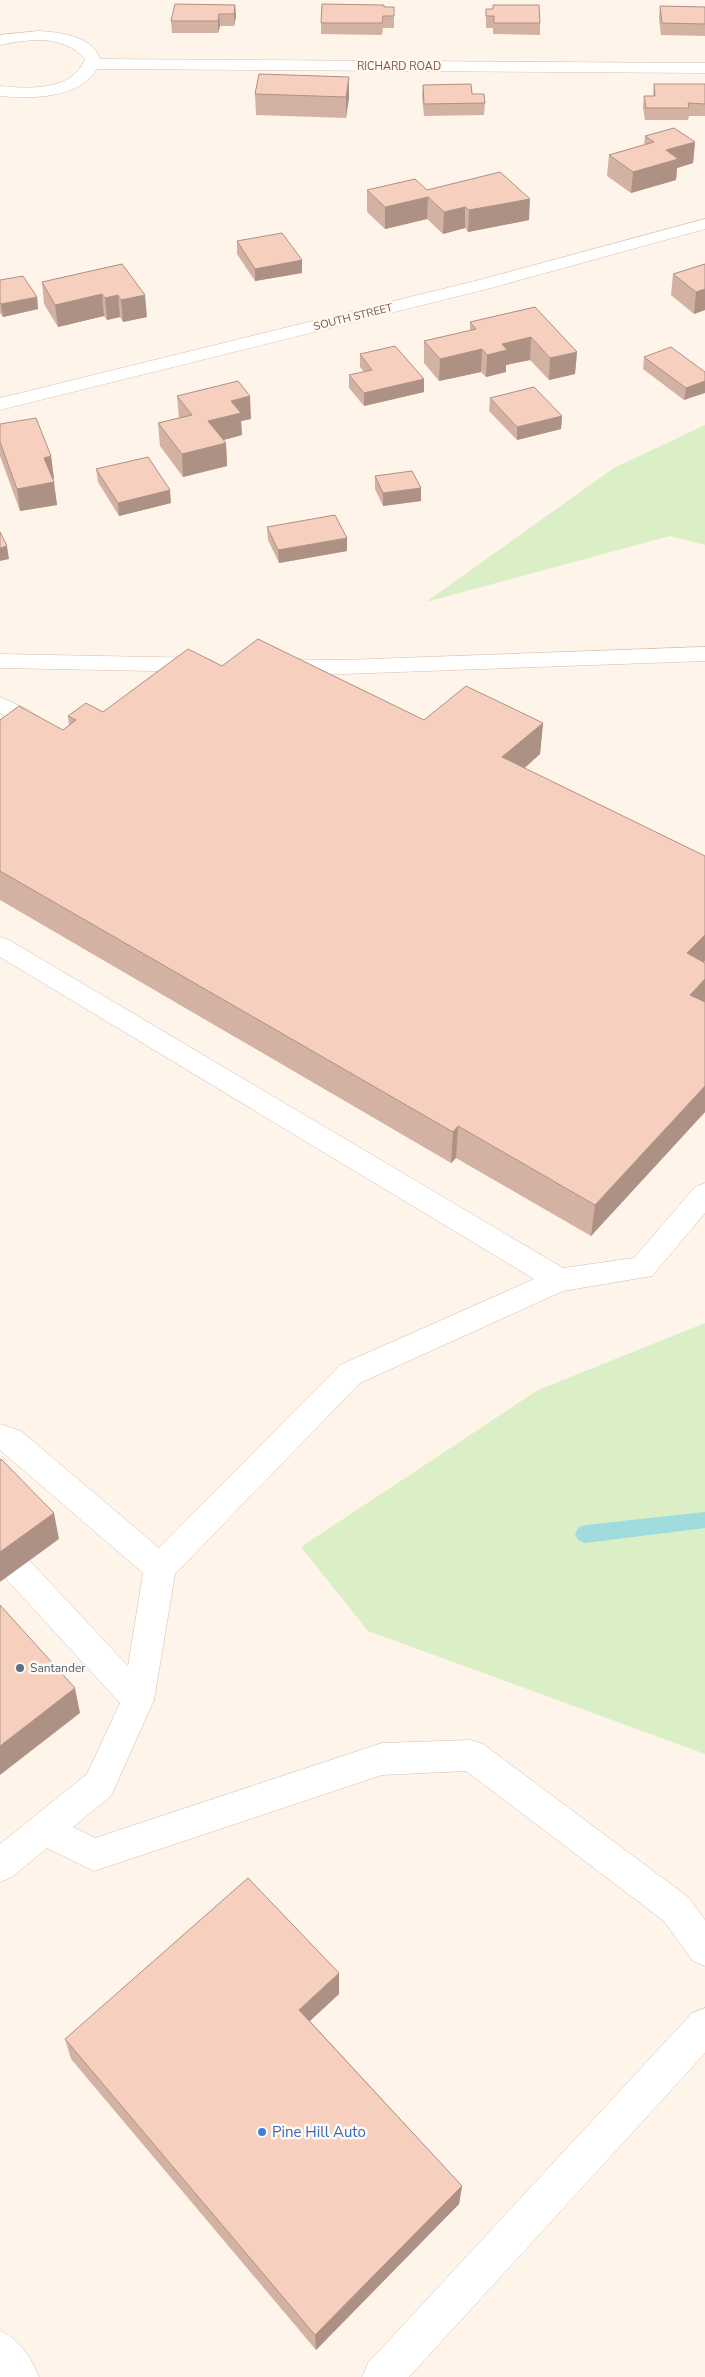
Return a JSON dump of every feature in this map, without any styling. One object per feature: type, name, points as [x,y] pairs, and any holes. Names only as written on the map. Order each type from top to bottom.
[{"type":"street","points":[[0,40],[33,35],[55,36],[74,41],[87,48],[93,58],[92,64],[83,77],[61,87],[31,92],[0,91]]},
{"type":"street","name":"RICHARD ROAD","points":[[92,64],[705,68]]},
{"type":"street","name":"SOUTH STREET","points":[[0,404],[475,287],[705,224]]},
{"type":"street","points":[[256,666],[344,667],[705,654]]},
{"type":"street","points":[[0,661],[226,665]]},
{"type":"street","points":[[0,704],[23,716],[0,733]]},
{"type":"street","points":[[0,946],[559,1280]]},
{"type":"street","points":[[0,1865],[99,1785],[138,1700],[160,1568],[350,1374],[559,1280],[642,1268],[705,1194]]},
{"type":"street","points":[[0,1437],[10,1440],[160,1568]]},
{"type":"street","points":[[18,1570],[138,1700]]},
{"type":"street","points":[[47,1827],[65,1841],[94,1855],[382,1759],[471,1755],[676,1910],[705,1949]]},
{"type":"street","points":[[382,2377],[705,2026]]},
{"type":"street","points":[[0,2351],[19,2377]]},
{"type":"green space","points":[[705,425],[705,545],[670,536],[426,602],[614,468]]},
{"type":"green space","points":[[705,1323],[705,1754],[368,1631],[301,1547],[538,1390]]},
{"type":"building","points":[[175,4],[235,5],[234,14],[219,14],[218,21],[171,21]]},
{"type":"building","points":[[322,4],[384,5],[384,7],[394,7],[394,16],[383,16],[382,23],[321,23]]},
{"type":"building","points":[[493,5],[539,5],[540,23],[494,23],[494,16],[486,16],[486,9],[493,9]]},
{"type":"building","points":[[660,6],[705,7],[705,24],[662,23]]},
{"type":"building","points":[[259,74],[349,77],[346,97],[255,94]]},
{"type":"building","points":[[471,84],[472,94],[484,94],[485,103],[424,104],[423,85]]},
{"type":"building","points":[[654,84],[705,84],[705,104],[688,103],[689,108],[646,108],[644,96],[655,96]]},
{"type":"building","points":[[674,128],[695,142],[666,150],[678,159],[633,172],[609,155],[654,142],[645,136]]},
{"type":"building","points":[[500,172],[530,199],[469,210],[465,207],[444,212],[428,197],[385,207],[367,190],[415,179],[427,190]]},
{"type":"building","points":[[282,233],[302,260],[255,269],[237,241]]},
{"type":"building","points":[[122,264],[145,295],[121,300],[118,295],[105,298],[102,294],[55,305],[42,282]]},
{"type":"building","points":[[705,264],[705,289],[696,292],[673,274]]},
{"type":"building","points":[[23,276],[37,297],[1,304],[0,280]]},
{"type":"building","points":[[535,307],[577,352],[550,358],[531,337],[502,344],[507,350],[487,355],[482,349],[440,359],[424,341],[476,329],[470,322]]},
{"type":"building","points":[[395,346],[424,379],[364,393],[349,375],[372,370],[360,354]]},
{"type":"building","points":[[671,347],[705,372],[705,381],[686,388],[644,357]]},
{"type":"building","points":[[238,381],[250,396],[231,401],[241,413],[208,421],[226,443],[182,454],[158,423],[192,415],[177,396]]},
{"type":"building","points":[[534,387],[562,416],[517,427],[490,398]]},
{"type":"building","points":[[36,418],[51,456],[44,458],[54,482],[17,489],[0,442],[0,424]]},
{"type":"building","points":[[148,457],[170,490],[118,503],[96,469]]},
{"type":"building","points":[[412,471],[421,488],[383,493],[375,476]]},
{"type":"building","points":[[335,515],[347,538],[278,550],[267,527]]},
{"type":"building","points":[[0,532],[7,546],[0,548]]},
{"type":"building","points":[[258,639],[424,720],[466,686],[543,723],[502,757],[705,856],[705,935],[687,953],[705,963],[705,979],[690,995],[705,1002],[705,1086],[595,1205],[458,1126],[453,1132],[0,871],[0,720],[19,706],[63,730],[76,720],[68,716],[86,703],[103,712],[188,649],[222,666]]},
{"type":"building","points":[[0,1460],[54,1513],[0,1552]]},
{"type":"building","name":"Santander","points":[[0,1605],[75,1688],[0,1746]]},
{"type":"building","name":"Pine Hill Auto","points":[[248,1878],[339,1973],[299,2010],[462,2186],[315,2335],[65,2039]]},
{"type":"waterway","points":[[585,1534],[705,1520]]},
{"type":"place","name":"Santander","points":[[20,1668]]},
{"type":"place","name":"Pine Hill Auto","points":[[262,2132]]}]
